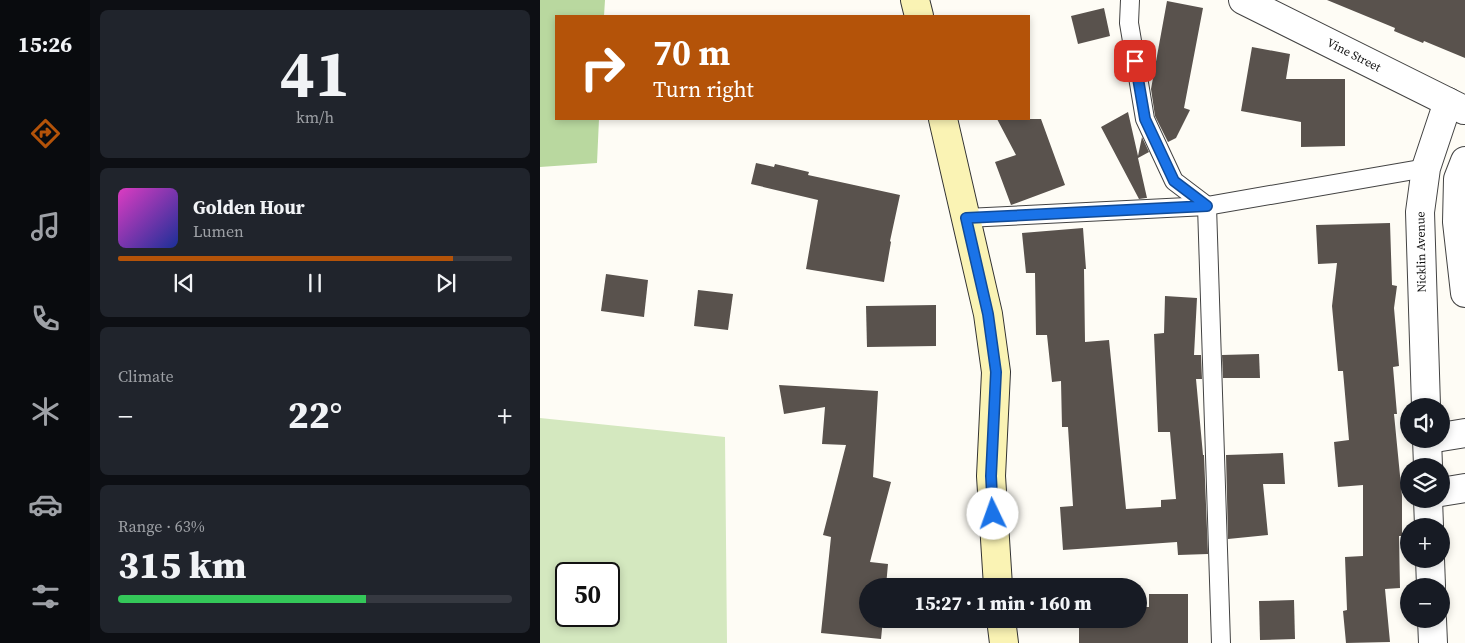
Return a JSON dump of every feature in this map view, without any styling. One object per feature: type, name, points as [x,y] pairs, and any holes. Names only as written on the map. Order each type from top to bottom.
[{"type":"main road","points":[[915,0],[919,15]]},
{"type":"main road","points":[[943,120],[988,314],[996,372],[991,476],[997,578]]},
{"type":"main road","points":[[1002,628],[1004,643]]},
{"type":"street","name":"Vine Street","points":[[1243,0],[1456,106]]},
{"type":"street","name":"Nicklin Avenue","points":[[1426,398],[1420,212],[1426,168],[1456,106]]},
{"type":"street","points":[[1465,161],[1458,179],[1457,222],[1465,293]]},
{"type":"street","points":[[1450,436],[1465,433]]},
{"type":"street","points":[[1450,490],[1465,488]]},
{"type":"street","points":[[1432,628],[1433,643]]},
{"type":"lane","points":[[1130,0],[1129,23],[1145,119],[1174,181],[1207,206]]},
{"type":"lane","points":[[966,218],[1207,206],[1426,168]]},
{"type":"lane","points":[[1207,206],[1221,643]]},
{"type":"green space","points":[[540,0],[605,0],[604,15],[555,15],[555,120],[599,120],[597,163],[540,167]]},
{"type":"green space","points":[[540,418],[725,437],[727,643],[540,643]]},
{"type":"building","points":[[1327,0],[1465,0],[1465,58],[1394,31],[1395,28]]},
{"type":"building","points":[[1167,1],[1203,8],[1184,108],[1190,110],[1176,138],[1168,142],[1155,116],[1151,89]]},
{"type":"building","points":[[1104,8],[1110,36],[1078,44],[1071,16]]},
{"type":"building","points":[[1252,47],[1290,54],[1286,79],[1345,79],[1345,146],[1301,147],[1301,122],[1241,111]]},
{"type":"building","points":[[1128,112],[1138,156],[1142,137],[1149,152],[1138,158],[1147,198],[1139,199],[1101,127]]},
{"type":"building","points":[[1041,119],[1065,185],[1011,205],[995,162],[1016,155],[998,120]]},
{"type":"building","points":[[756,163],[774,167],[775,164],[809,172],[808,175],[900,195],[890,241],[884,282],[806,269],[818,200],[751,184]]},
{"type":"building","points":[[1390,223],[1392,285],[1397,286],[1394,308],[1399,366],[1393,367],[1397,414],[1394,414],[1402,518],[1400,518],[1399,536],[1400,588],[1385,589],[1390,642],[1346,643],[1343,611],[1347,610],[1345,557],[1363,556],[1363,485],[1338,487],[1334,442],[1349,440],[1343,371],[1338,371],[1332,306],[1337,263],[1318,264],[1316,225]]},
{"type":"building","points":[[1083,228],[1086,269],[1084,269],[1085,342],[1109,340],[1126,509],[1161,507],[1161,500],[1176,499],[1170,432],[1158,432],[1154,334],[1164,333],[1165,296],[1197,298],[1194,355],[1201,355],[1202,379],[1196,379],[1204,455],[1208,554],[1178,555],[1177,542],[1063,550],[1060,507],[1073,506],[1068,427],[1062,427],[1061,381],[1052,382],[1047,335],[1036,335],[1035,273],[1026,273],[1022,233]]},
{"type":"building","points":[[606,274],[648,280],[644,317],[601,311]]},
{"type":"building","points":[[698,290],[733,294],[728,330],[694,326]]},
{"type":"building","points":[[936,305],[936,346],[867,347],[866,306]]},
{"type":"building","points":[[1259,354],[1260,378],[1223,378],[1222,355]]},
{"type":"building","points":[[779,385],[878,391],[873,477],[891,482],[870,562],[888,564],[887,578],[859,578],[859,628],[882,628],[881,639],[821,633],[831,537],[823,535],[846,445],[822,444],[825,407],[784,414]]},
{"type":"building","points":[[1283,453],[1285,484],[1263,484],[1268,535],[1228,539],[1226,455]]},
{"type":"building","points":[[1149,594],[1188,594],[1188,643],[1079,643],[1079,628],[1147,628],[1147,607],[1149,607]]},
{"type":"building","points":[[1294,600],[1295,639],[1260,640],[1259,601]]},
{"type":"route","points":[[993,514],[991,476],[996,372],[988,314],[966,218],[1207,206],[1174,181],[1145,119],[1135,61]]}]
